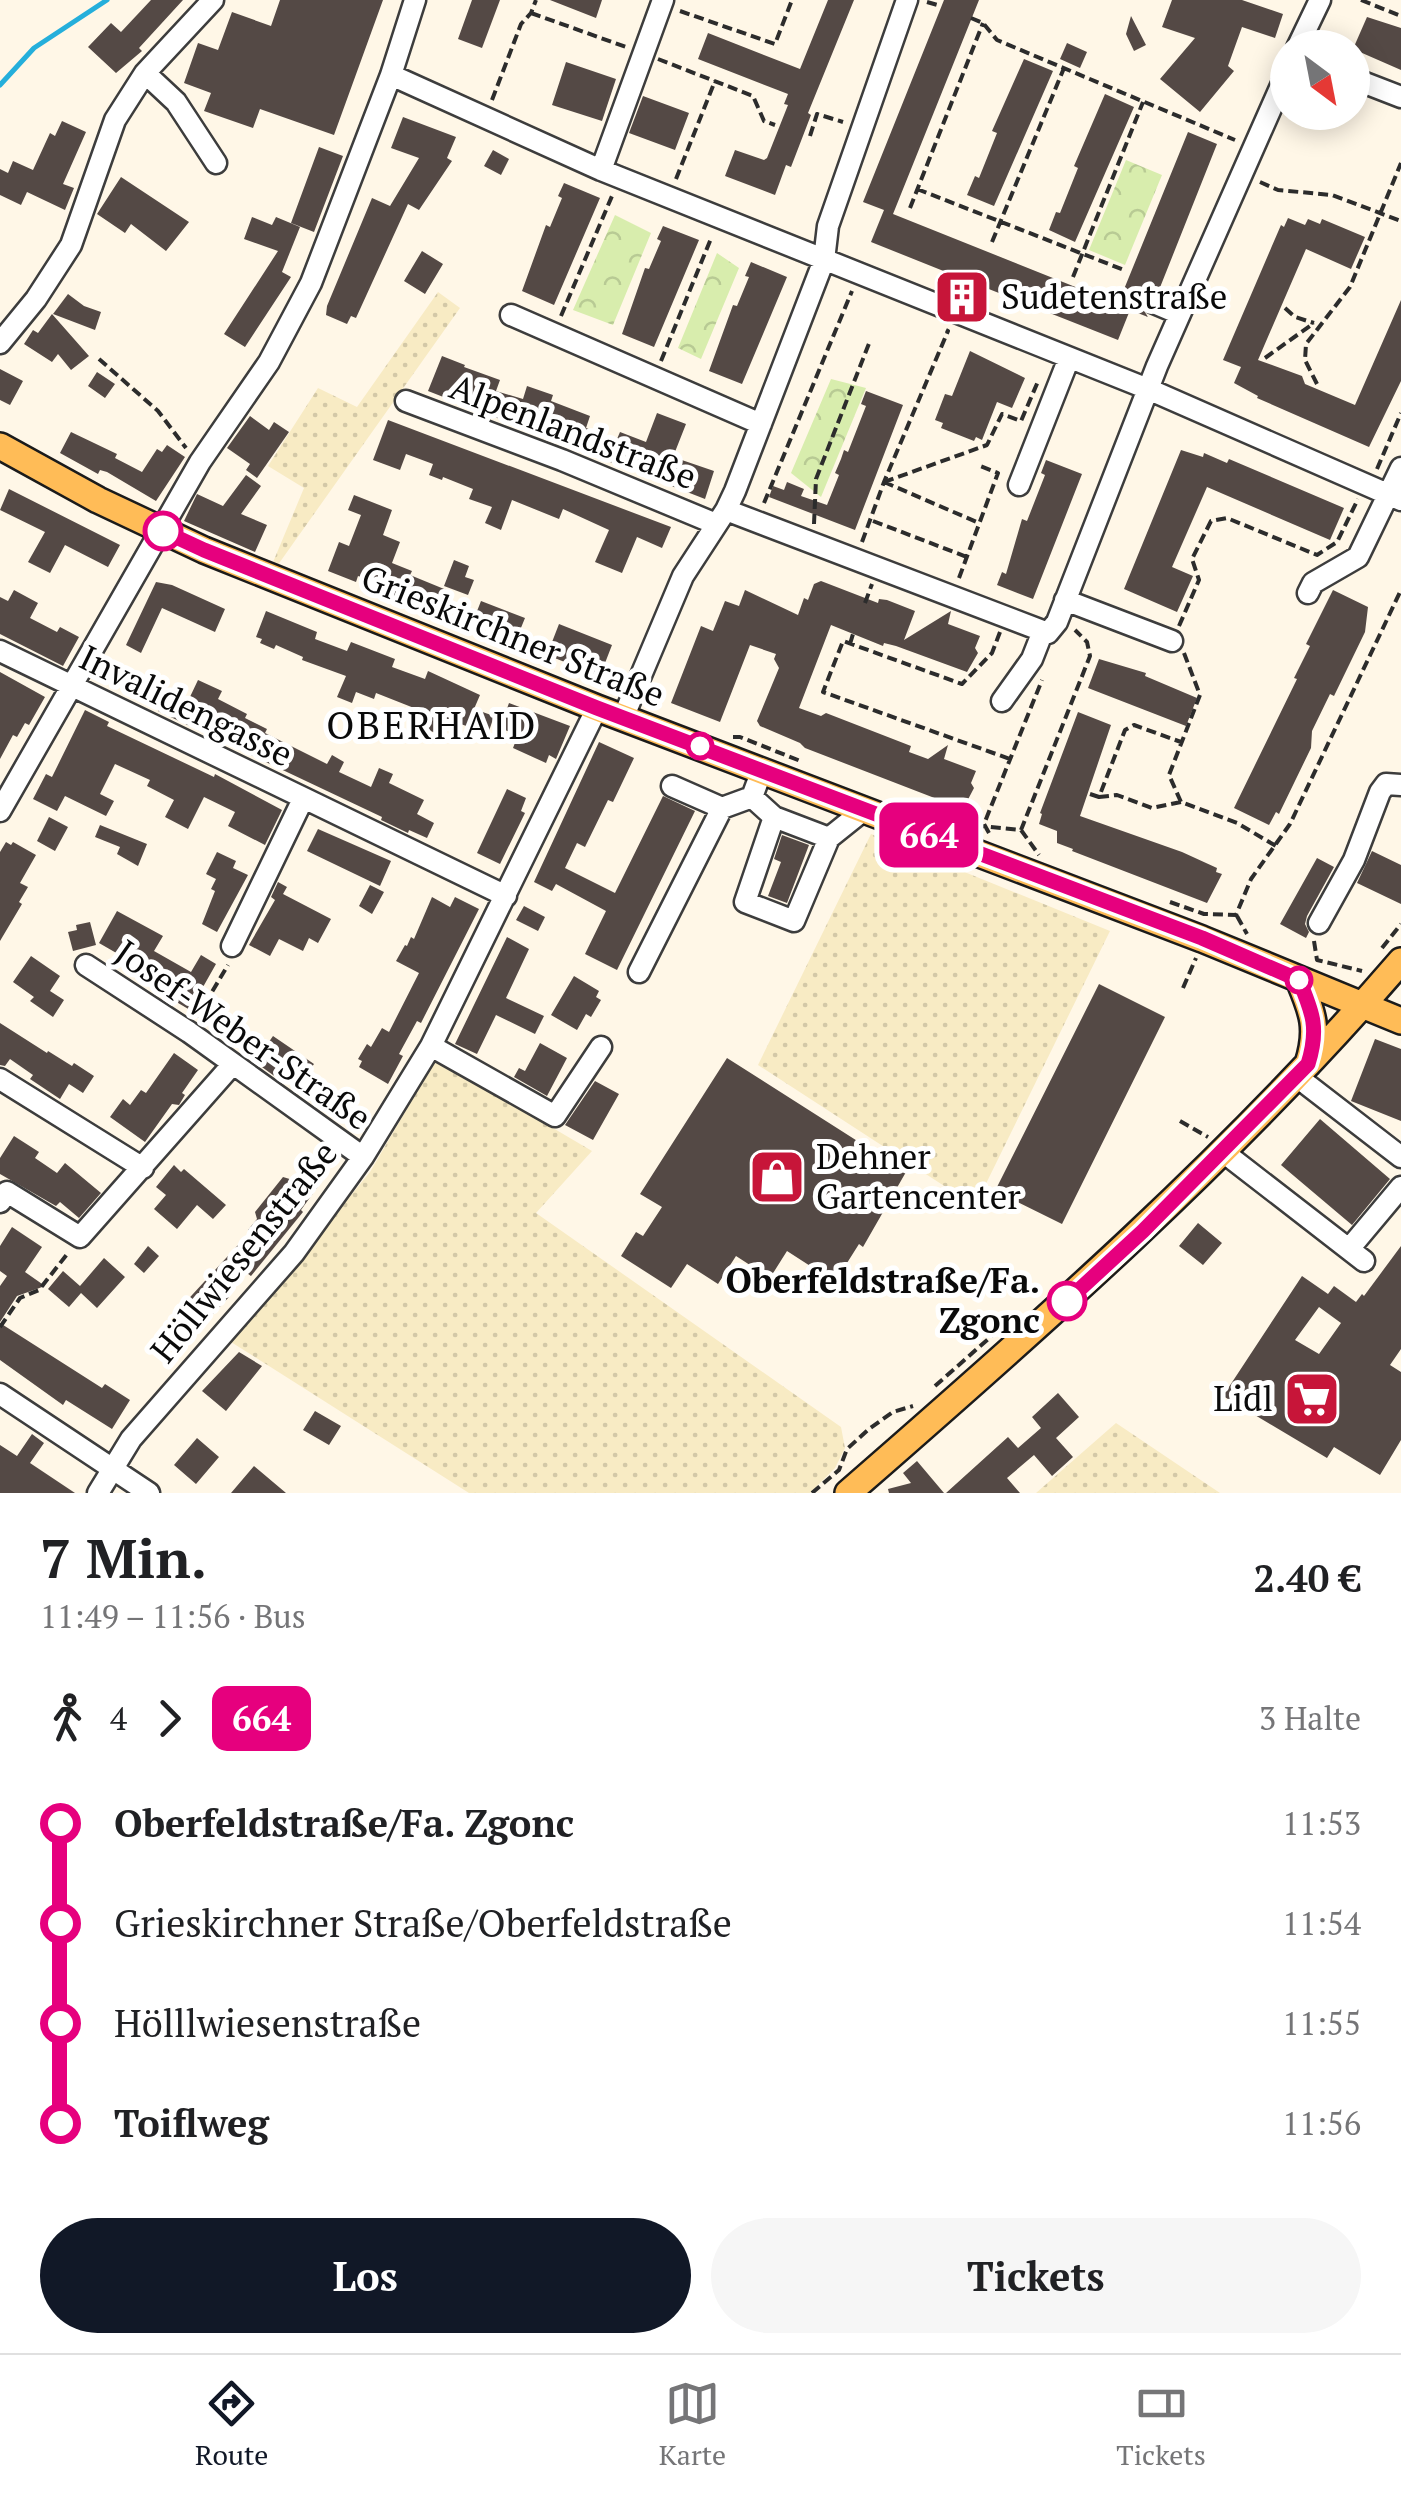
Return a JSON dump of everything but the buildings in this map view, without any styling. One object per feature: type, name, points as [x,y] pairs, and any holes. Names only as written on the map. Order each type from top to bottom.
[{"type":"main road","name":"Grieskirchner Straße","points":[[0,446],[52,477],[204,550],[864,810],[1202,938],[1302,969],[1362,1006],[1401,1021]]},
{"type":"main road","points":[[848,1493],[1088,1283],[1215,1144],[1302,1070],[1362,1006],[1394,980],[1401,961]]},
{"type":"main road","points":[[1302,969],[1315,1041],[1302,1070]]},
{"type":"street","points":[[0,342],[36,299],[71,245],[115,120],[145,73],[213,0]]},
{"type":"street","points":[[0,810],[200,462],[269,362],[311,283],[391,75],[414,0]]},
{"type":"street","points":[[623,718],[683,576],[721,517],[761,424],[824,260],[828,226],[907,0]]},
{"type":"street","points":[[1306,30],[1320,0]]},
{"type":"street","points":[[610,174],[643,53],[662,2]]},
{"type":"street","points":[[145,73],[176,102],[216,163]]},
{"type":"street","points":[[391,75],[610,174],[1148,389],[1381,492]]},
{"type":"street","points":[[1370,85],[1401,97]]},
{"type":"street","points":[[1002,701],[1032,660],[1065,600],[1148,389],[1270,110]]},
{"type":"street","points":[[1154,303],[1180,314]]},
{"type":"street","points":[[512,316],[761,424]]},
{"type":"street","points":[[1020,485],[1060,355]]},
{"type":"street","name":"Alpenlandstraße","points":[[406,401],[721,517],[756,522],[1005,617],[1049,629]]},
{"type":"street","points":[[1308,593],[1313,583],[1358,558],[1381,492],[1401,468]]},
{"type":"street","points":[[1065,600],[1174,637]]},
{"type":"street","name":"Invalidengasse","points":[[0,651],[506,896]]},
{"type":"street","name":"Höllwiesenstraße","points":[[98,1493],[131,1439],[294,1252],[363,1158],[430,1046],[597,708]]},
{"type":"street","points":[[639,972],[722,808],[752,797],[762,770]]},
{"type":"street","points":[[1319,923],[1354,860],[1380,792],[1386,784],[1401,785]]},
{"type":"street","points":[[672,786],[722,808]]},
{"type":"street","points":[[752,797],[774,817],[829,838]]},
{"type":"street","points":[[232,946],[303,799]]},
{"type":"street","points":[[774,817],[744,902],[794,921],[829,838],[864,810]]},
{"type":"street","name":"Josef-Weber-Straße","points":[[86,965],[189,1032],[363,1158]]},
{"type":"street","points":[[430,1046],[555,1116],[601,1047]]},
{"type":"street","points":[[0,1202],[7,1192],[80,1237],[232,1065]]},
{"type":"street","points":[[1302,1070],[1401,1157]]},
{"type":"street","points":[[0,1078],[143,1168]]},
{"type":"street","points":[[1215,1144],[1356,1255],[1401,1187]]},
{"type":"street","points":[[0,1394],[149,1493]]},
{"type":"path","points":[[485,118],[522,24],[536,0]]},
{"type":"path","points":[[662,2],[774,44],[792,0]]},
{"type":"path","points":[[920,0],[941,6]]},
{"type":"path","points":[[1361,0],[1401,16]]},
{"type":"path","points":[[972,18],[984,22],[997,40],[1253,148]]},
{"type":"path","points":[[910,208],[984,22]]},
{"type":"path","points":[[992,242],[1064,68]]},
{"type":"path","points":[[668,197],[715,81]]},
{"type":"path","points":[[1073,277],[1143,102]]},
{"type":"path","points":[[810,136],[817,114],[861,127]]},
{"type":"path","points":[[1264,358],[1316,323],[1350,286],[1401,163]]},
{"type":"path","points":[[553,334],[610,174]]},
{"type":"path","points":[[1242,174],[1278,190],[1332,196],[1401,221]]},
{"type":"path","points":[[1393,182],[1401,184]]},
{"type":"path","points":[[917,189],[1124,270]]},
{"type":"path","points":[[654,378],[720,218]]},
{"type":"path","points":[[756,522],[859,274]]},
{"type":"path","points":[[1285,308],[1295,317],[1316,323]]},
{"type":"path","points":[[855,561],[948,331],[940,325],[956,314]]},
{"type":"path","points":[[1316,323],[1306,344],[1306,360],[1317,384]]},
{"type":"path","points":[[813,544],[816,479],[870,341]]},
{"type":"path","points":[[884,482],[987,445],[1002,414],[1021,421],[1060,355]]},
{"type":"path","points":[[99,358],[158,411],[200,462]]},
{"type":"path","points":[[1181,802],[1169,775],[1200,695],[1174,637],[1199,580],[1192,559],[1211,522],[1227,518],[1317,555],[1337,542],[1381,492],[1401,412]]},
{"type":"path","points":[[952,596],[998,473],[980,466]]},
{"type":"path","points":[[884,482],[980,523]]},
{"type":"path","points":[[871,521],[966,557]]},
{"type":"path","points":[[1236,915],[1251,880],[1290,824],[1401,590]]},
{"type":"path","points":[[1005,617],[992,654],[962,684],[843,642],[822,692],[1010,760]]},
{"type":"path","points":[[1022,830],[1090,656],[1079,631],[1049,629]]},
{"type":"path","points":[[850,644],[854,634]]},
{"type":"path","points":[[984,824],[1046,668]]},
{"type":"path","points":[[1100,797],[1125,730],[1134,724],[1181,742]]},
{"type":"path","points":[[729,737],[740,737],[812,766]]},
{"type":"path","points":[[1044,775],[1051,778]]},
{"type":"path","points":[[1090,794],[1117,795],[1152,808],[1181,802],[1237,823],[1276,846]]},
{"type":"path","points":[[956,824],[1022,830],[1041,857]]},
{"type":"path","points":[[984,824],[992,838],[986,856]]},
{"type":"path","points":[[1168,902],[1204,914],[1236,915]]},
{"type":"path","points":[[1236,915],[1246,934]]},
{"type":"path","points":[[1317,960],[1314,935],[1319,923]]},
{"type":"path","points":[[189,1032],[228,964],[232,946]]},
{"type":"path","points":[[1183,988],[1196,958]]},
{"type":"path","points":[[1302,969],[1317,960],[1394,980]]},
{"type":"path","points":[[1180,1121],[1215,1144]]},
{"type":"path","points":[[0,1327],[20,1298],[39,1290],[80,1237]]},
{"type":"path","points":[[928,1394],[978,1345],[1008,1324]]},
{"type":"path","points":[[812,1493],[839,1470],[847,1449],[870,1429],[893,1412],[915,1406]]},
{"type":"shaded area","points":[[438,292],[460,308],[275,569],[271,567],[304,488],[268,466],[318,388],[357,407]]},
{"type":"shaded area","points":[[871,834],[1110,931],[975,1206],[758,1065]]},
{"type":"shaded area","points":[[436,1059],[592,1151],[536,1213],[841,1427],[845,1448],[835,1468],[810,1493],[469,1493],[231,1342],[370,1172]]},
{"type":"shaded area","points":[[1116,1423],[1220,1493],[1036,1493]]},
{"type":"green space","points":[[1126,160],[1162,175],[1125,265],[1089,250]]},
{"type":"green space","points":[[615,215],[651,233],[613,325],[573,310]]},
{"type":"green space","points":[[717,253],[739,268],[701,359],[678,348]]},
{"type":"green space","points":[[831,379],[866,388],[821,497],[791,473]]},
{"type":"waterway","points":[[0,85],[34,48],[107,0]]},
{"type":"bus line","name":"664","points":[[163,531],[597,708],[1202,938],[1299,980],[1314,1024],[1315,1041],[1308,1064],[1143,1231],[1067,1301]]},
{"type":"place","name":"Sudetenstraße","points":[[962,297]]},
{"type":"place","name":"Dehner Gartencenter","points":[[777,1177]]},
{"type":"place","name":"Oberfeldstraße/Fa. Zgonc","points":[[1067,1301]]},
{"type":"place","name":"Lidl","points":[[1312,1399]]},
{"type":"district","name":"OBERHAID","points":[[432,726]]}]
